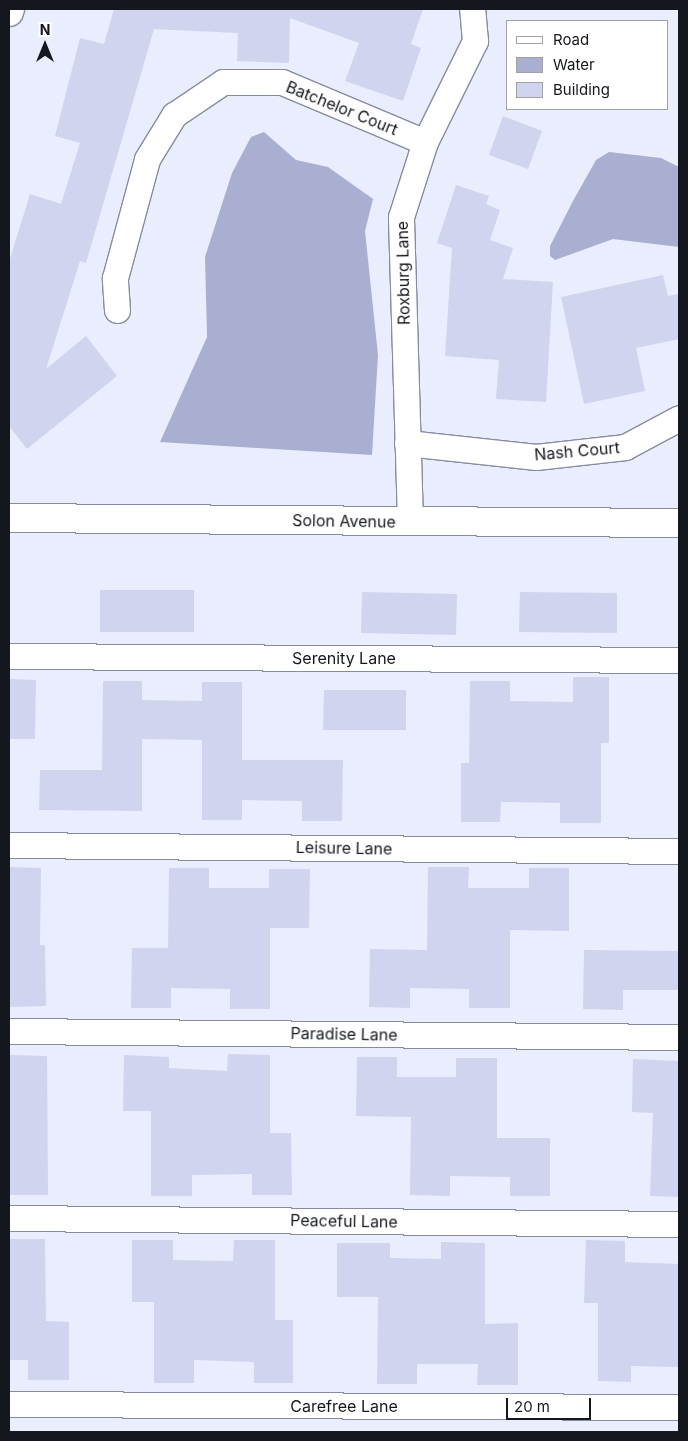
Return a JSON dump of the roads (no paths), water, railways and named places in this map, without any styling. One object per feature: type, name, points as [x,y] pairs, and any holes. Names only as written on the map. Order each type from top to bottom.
[{"type":"street","name":"Roxburg Lane","points":[[410,522],[401,217],[425,142],[475,41],[472,9]]},
{"type":"street","name":"Batchelor Court","points":[[117,310],[115,278],[147,159],[174,114],[222,82],[282,82],[425,142]]},
{"type":"street","name":"Nash Court","points":[[407,443],[536,457],[625,447],[679,418]]},
{"type":"street","name":"Solon Avenue","points":[[9,518],[679,523]]},
{"type":"street","name":"Serenity Lane","points":[[9,656],[679,660]]},
{"type":"street","name":"Leisure Lane","points":[[9,845],[679,851]]},
{"type":"street","name":"Paradise Lane","points":[[9,1031],[679,1038]]},
{"type":"street","name":"Peaceful Lane","points":[[9,1218],[679,1224]]},
{"type":"street","name":"Carefree Lane","points":[[9,1404],[679,1407]]},
{"type":"water","points":[[264,132],[296,160],[328,167],[373,199],[365,231],[378,355],[372,455],[160,442],[207,337],[205,257],[232,173],[251,137]]},
{"type":"water","points":[[609,152],[661,158],[679,167],[679,247],[613,239],[555,260],[550,256],[550,246],[596,160]]}]
